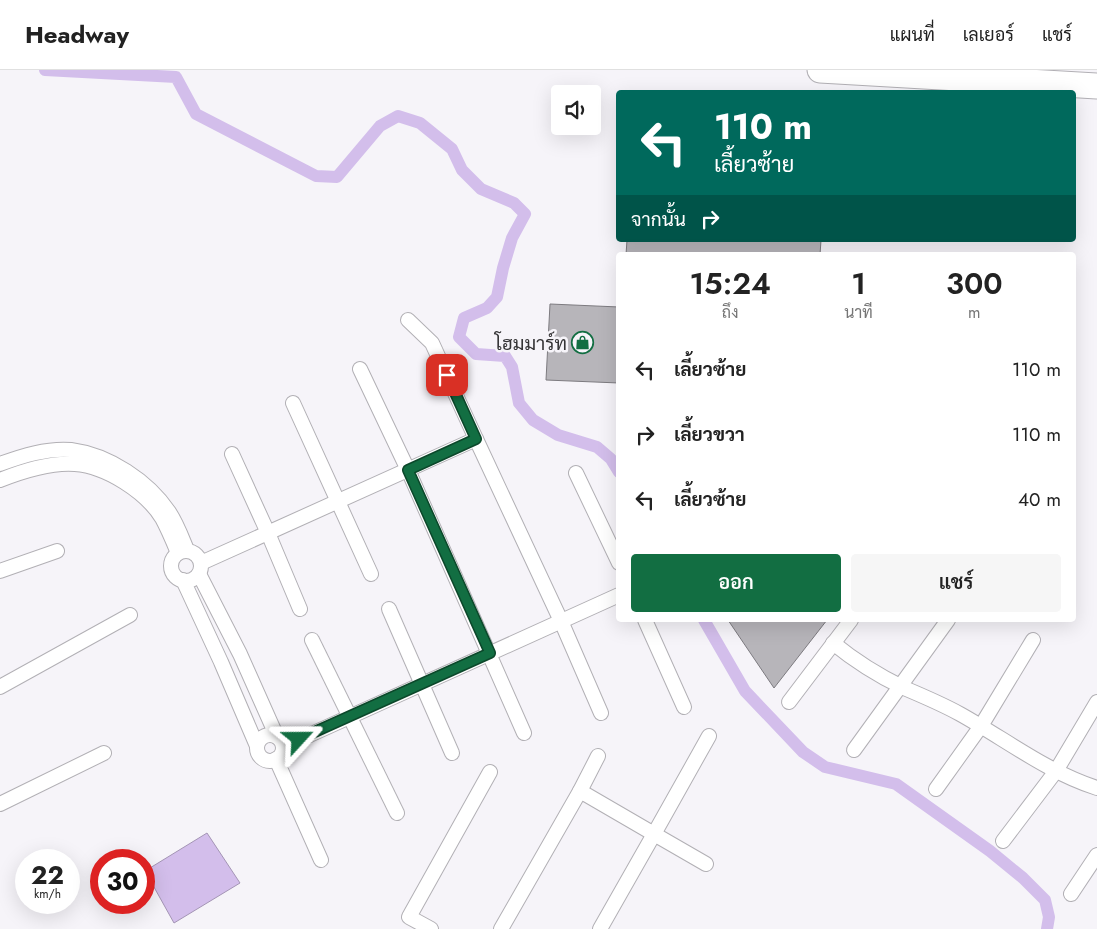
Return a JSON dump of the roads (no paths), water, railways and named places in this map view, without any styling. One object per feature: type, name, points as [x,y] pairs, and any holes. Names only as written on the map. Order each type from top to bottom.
[{"type":"highway","points":[[820,70],[1097,86]]},
{"type":"street","points":[[408,320],[432,343],[561,621],[601,713]]},
{"type":"street","points":[[360,369],[408,470],[524,733]]},
{"type":"street","points":[[294,403],[371,574]]},
{"type":"street","points":[[321,860],[240,654],[200,568],[194,553],[183,552],[172,561],[172,569],[176,576],[183,580],[191,580],[200,568],[268,533],[476,439]]},
{"type":"street","points":[[0,464],[26,455],[70,450],[111,462],[147,487],[161,501],[171,514],[183,552]]},
{"type":"street","points":[[232,454],[300,609]]},
{"type":"street","points":[[0,480],[18,473],[50,466],[75,464],[92,467],[137,490],[161,517],[183,552]]},
{"type":"street","points":[[576,473],[616,557]]},
{"type":"street","points":[[0,571],[58,551]]},
{"type":"street","points":[[183,580],[221,662],[257,746],[257,751],[262,758],[271,760],[278,748],[616,595]]},
{"type":"street","points":[[389,608],[452,753]]},
{"type":"street","points":[[0,687],[130,615]]},
{"type":"street","points":[[646,622],[684,707]]},
{"type":"street","points":[[789,702],[850,622]]},
{"type":"street","points":[[854,750],[947,622]]},
{"type":"street","points":[[312,640],[397,813]]},
{"type":"street","points":[[936,789],[981,726],[1033,640]]},
{"type":"street","points":[[833,644],[852,659],[900,686],[950,709],[1056,770],[1097,788]]},
{"type":"street","points":[[221,662],[240,654]]},
{"type":"street","points":[[1003,841],[1056,770],[1097,702]]},
{"type":"street","points":[[257,746],[262,737],[266,735],[278,748]]},
{"type":"street","points":[[600,929],[709,736]]},
{"type":"street","points":[[0,804],[104,753]]},
{"type":"street","points":[[501,929],[598,756]]},
{"type":"street","points":[[431,929],[406,923],[490,772]]},
{"type":"street","points":[[580,791],[706,864]]},
{"type":"street","points":[[1071,894],[1097,855]]},
{"type":"waterway","points":[[45,70],[176,77],[196,114],[316,176],[337,177],[380,126],[398,116],[420,123],[452,149],[462,170],[481,189],[514,203],[525,214],[512,238],[497,297],[487,308],[464,318],[459,337],[476,354],[505,356],[512,367],[519,403],[533,420],[558,435],[597,447],[611,459],[616,467]]},
{"type":"waterway","points":[[705,622],[745,691],[803,752],[825,767],[896,784],[990,851],[1023,878],[1045,900],[1049,917],[1047,929]]},
{"type":"place","name":"โฮมมาร์ท","points":[[583,343]]}]
